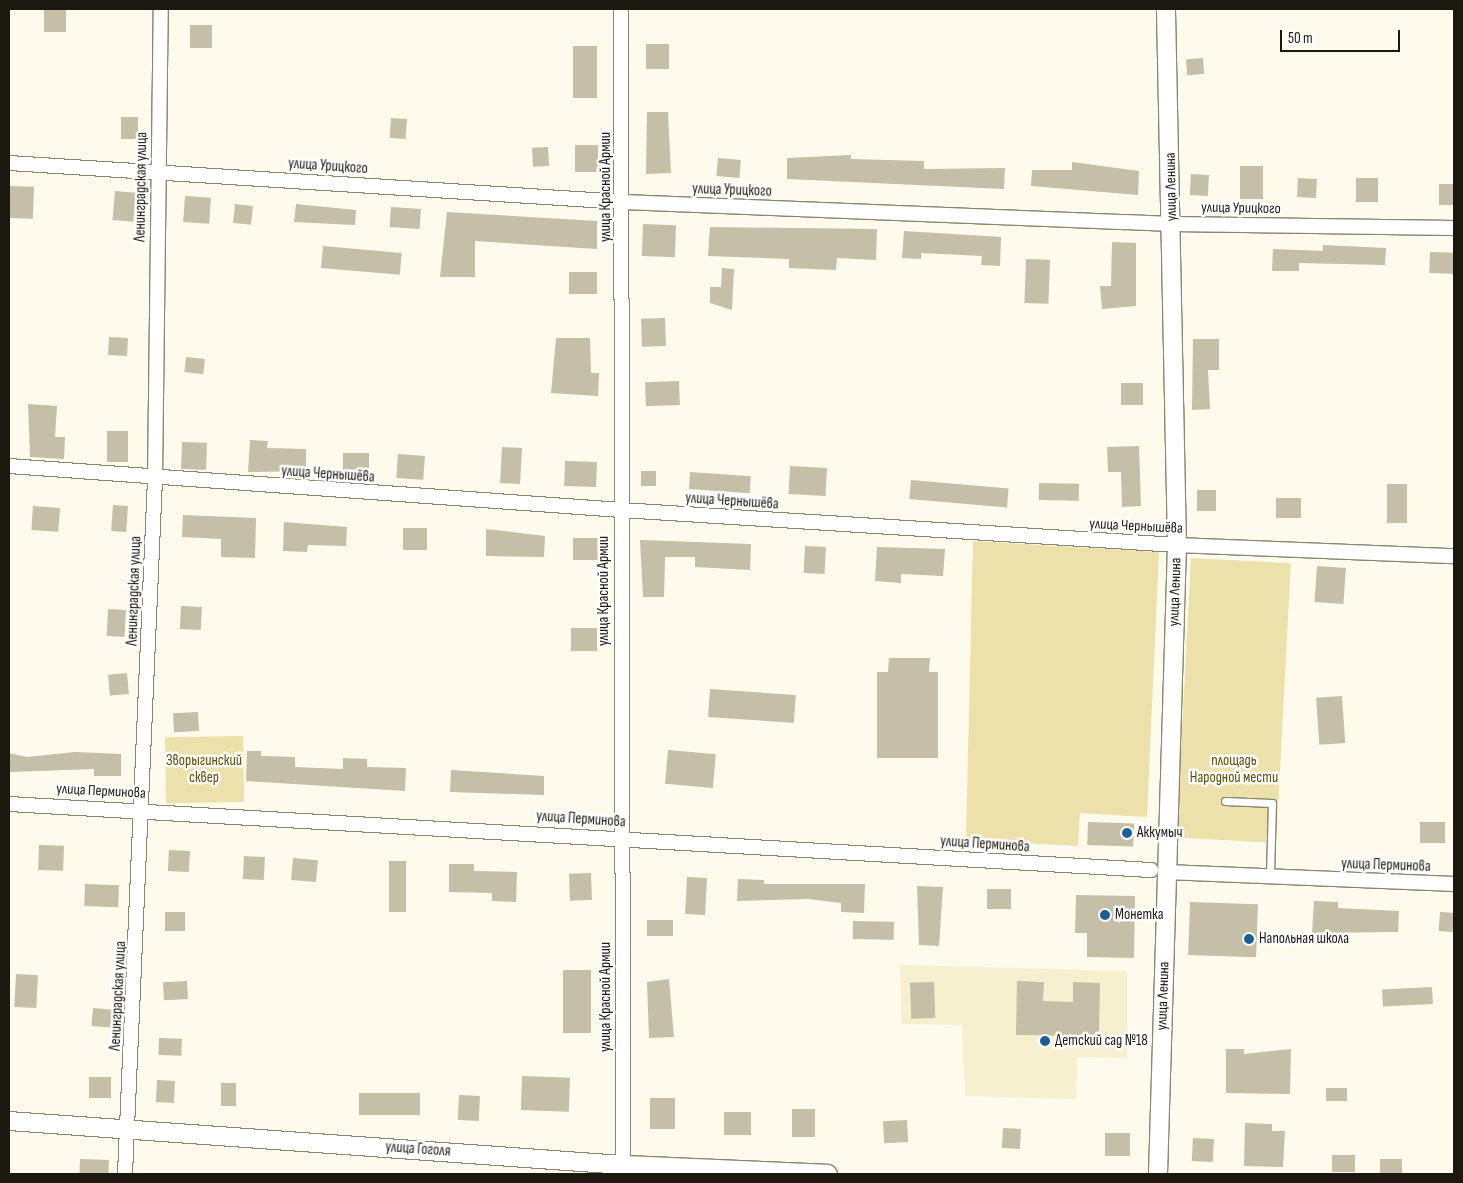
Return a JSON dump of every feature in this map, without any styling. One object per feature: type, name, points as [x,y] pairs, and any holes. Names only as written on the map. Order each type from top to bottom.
[{"type":"street","name":"Ленинградская улица","points":[[125,1174],[143,810],[154,479],[162,9]]},
{"type":"street","name":"улица Красной Армии","points":[[621,9],[623,202],[620,510],[620,838],[623,1170]]},
{"type":"street","name":"улица Ленина","points":[[1158,1174],[1159,871],[1177,545],[1172,224],[1166,9]]},
{"type":"street","name":"улица Урицкого","points":[[9,163],[158,170],[623,202],[1172,224],[1454,228]]},
{"type":"street","name":"улица Чернышёва","points":[[9,466],[154,479],[1177,545],[1454,556]]},
{"type":"street","name":"улица Перминова","points":[[9,804],[143,810],[1159,871],[1454,884]]},
{"type":"street","name":"улица Гоголя","points":[[9,1120],[127,1127],[623,1170],[828,1174]]},
{"type":"lane","points":[[1225,801],[1272,803],[1270,876]]},
{"type":"shaded area","name":"Детский сад №18","points":[[900,965],[1127,971],[1127,1058],[1077,1057],[1076,1099],[965,1096],[962,1025],[901,1024]]},
{"type":"green space","points":[[973,541],[1159,552],[1147,817],[1080,813],[1078,846],[966,840]]},
{"type":"green space","name":"площадь Народной мести","points":[[1191,558],[1291,563],[1276,843],[1176,838]]},
{"type":"green space","name":"Зворыгинский сквер","points":[[243,736],[244,802],[166,803],[165,737]]},
{"type":"building","points":[[44,9],[66,9],[66,32],[44,32]]},
{"type":"building","points":[[190,25],[212,25],[212,48],[190,48]]},
{"type":"building","points":[[646,44],[669,44],[669,69],[646,69]]},
{"type":"building","points":[[573,46],[597,46],[597,98],[573,98]]},
{"type":"building","points":[[1203,58],[1204,74],[1187,75],[1186,59]]},
{"type":"building","points":[[647,112],[668,112],[671,173],[646,174]]},
{"type":"building","points":[[121,117],[138,117],[138,139],[121,139]]},
{"type":"building","points":[[391,118],[407,119],[406,139],[390,138]]},
{"type":"building","points":[[575,145],[598,145],[598,172],[575,172]]},
{"type":"building","points":[[548,147],[549,166],[533,167],[532,148]]},
{"type":"building","points":[[851,155],[851,159],[924,161],[924,169],[1005,168],[1004,189],[787,179],[787,158]]},
{"type":"building","points":[[718,158],[741,160],[739,178],[716,176]]},
{"type":"building","points":[[1072,162],[1139,171],[1138,195],[1031,186],[1032,170],[1072,170]]},
{"type":"building","points":[[1240,166],[1263,166],[1263,199],[1240,199]]},
{"type":"building","points":[[1191,174],[1209,175],[1208,196],[1190,195]]},
{"type":"building","points":[[1298,178],[1317,179],[1316,198],[1297,197]]},
{"type":"building","points":[[1356,178],[1378,178],[1378,202],[1356,202]]},
{"type":"building","points":[[1439,184],[1454,184],[1454,205],[1439,205]]},
{"type":"building","points":[[9,186],[34,187],[33,219],[9,218]]},
{"type":"building","points":[[115,191],[136,193],[133,222],[112,220]]},
{"type":"building","points":[[185,196],[211,198],[209,224],[183,222]]},
{"type":"building","points":[[235,204],[253,206],[251,225],[233,223]]},
{"type":"building","points":[[296,204],[356,210],[355,225],[294,222]]},
{"type":"building","points":[[391,207],[421,209],[420,229],[390,227]]},
{"type":"building","points":[[447,212],[597,221],[597,249],[475,241],[475,277],[440,277]]},
{"type":"building","points":[[643,224],[676,225],[675,257],[642,256]]},
{"type":"building","points":[[710,227],[877,229],[876,260],[837,258],[836,270],[789,268],[789,259],[708,256]]},
{"type":"building","points":[[904,231],[1001,237],[1000,266],[981,265],[982,256],[921,253],[921,259],[902,258]]},
{"type":"building","points":[[1112,242],[1136,243],[1136,306],[1102,309],[1100,286],[1111,286]]},
{"type":"building","points":[[1323,245],[1386,248],[1385,265],[1299,263],[1299,271],[1272,271],[1273,249],[1323,251]]},
{"type":"building","points":[[323,246],[402,253],[400,275],[321,268]]},
{"type":"building","points":[[1430,252],[1454,253],[1453,274],[1429,273]]},
{"type":"building","points":[[1026,259],[1050,260],[1048,304],[1024,303]]},
{"type":"building","points":[[722,268],[734,269],[732,310],[710,303],[710,287],[721,287]]},
{"type":"building","points":[[569,272],[597,272],[597,294],[569,294]]},
{"type":"building","points":[[665,318],[666,346],[642,347],[641,319]]},
{"type":"building","points":[[109,337],[128,338],[127,356],[108,355]]},
{"type":"building","points":[[556,338],[590,338],[591,373],[599,373],[598,396],[551,393]]},
{"type":"building","points":[[1193,339],[1219,339],[1219,370],[1208,370],[1210,409],[1192,410]]},
{"type":"building","points":[[186,357],[205,359],[203,374],[184,372]]},
{"type":"building","points":[[679,381],[680,405],[646,406],[645,382]]},
{"type":"building","points":[[1121,383],[1143,383],[1143,405],[1121,405]]},
{"type":"building","points":[[28,404],[57,406],[55,437],[65,437],[64,459],[30,457]]},
{"type":"building","points":[[107,431],[128,431],[128,462],[107,462]]},
{"type":"building","points":[[250,440],[268,441],[267,448],[306,449],[306,471],[248,472]]},
{"type":"building","points":[[182,442],[207,443],[206,470],[181,469]]},
{"type":"building","points":[[1139,446],[1141,506],[1122,507],[1121,472],[1108,472],[1107,447]]},
{"type":"building","points":[[502,447],[522,448],[520,484],[500,483]]},
{"type":"building","points":[[343,453],[369,453],[369,476],[343,476]]},
{"type":"building","points":[[398,454],[425,456],[423,480],[396,478]]},
{"type":"building","points":[[565,461],[597,462],[596,487],[564,486]]},
{"type":"building","points":[[790,466],[827,468],[825,496],[789,494]]},
{"type":"building","points":[[641,471],[656,471],[656,486],[641,486]]},
{"type":"building","points":[[690,472],[751,476],[750,493],[689,489]]},
{"type":"building","points":[[911,480],[1009,489],[1007,507],[909,499]]},
{"type":"building","points":[[1039,483],[1079,484],[1079,501],[1039,500]]},
{"type":"building","points":[[1387,484],[1407,484],[1407,523],[1387,523]]},
{"type":"building","points":[[1197,490],[1216,490],[1216,511],[1197,511]]},
{"type":"building","points":[[1276,498],[1301,498],[1301,518],[1276,518]]},
{"type":"building","points":[[113,505],[128,506],[126,532],[111,531]]},
{"type":"building","points":[[33,506],[60,508],[58,532],[31,530]]},
{"type":"building","points":[[183,515],[256,518],[255,558],[221,557],[221,539],[182,537]]},
{"type":"building","points":[[284,522],[347,527],[346,546],[308,545],[307,552],[283,551]]},
{"type":"building","points":[[403,528],[427,528],[427,550],[403,550]]},
{"type":"building","points":[[486,529],[545,536],[544,557],[486,556]]},
{"type":"building","points":[[573,538],[599,538],[599,560],[573,560]]},
{"type":"building","points":[[640,540],[751,544],[750,570],[695,567],[695,557],[665,557],[664,597],[643,597]]},
{"type":"building","points":[[805,546],[826,547],[825,574],[804,573]]},
{"type":"building","points":[[877,547],[945,549],[943,576],[901,574],[901,583],[875,581]]},
{"type":"building","points":[[1317,566],[1346,568],[1343,604],[1314,602]]},
{"type":"building","points":[[181,606],[202,607],[201,630],[180,629]]},
{"type":"building","points":[[108,609],[126,610],[125,637],[107,636]]},
{"type":"building","points":[[571,628],[597,628],[597,651],[571,651]]},
{"type":"building","points":[[889,658],[930,658],[929,672],[938,672],[938,758],[877,758],[877,672],[888,672]]},
{"type":"building","points":[[127,673],[129,694],[110,696],[108,675]]},
{"type":"building","points":[[710,689],[796,695],[794,723],[708,717]]},
{"type":"building","points":[[1342,696],[1345,743],[1319,745],[1316,698]]},
{"type":"building","points":[[198,712],[199,731],[174,732],[173,713]]},
{"type":"building","points":[[668,750],[716,754],[713,788],[665,784]]},
{"type":"building","points":[[247,751],[261,751],[261,756],[295,757],[295,767],[343,769],[343,758],[367,759],[367,767],[406,768],[405,791],[246,781]]},
{"type":"building","points":[[75,752],[121,754],[121,776],[94,776],[94,769],[9,772],[9,753],[27,757]]},
{"type":"building","points":[[451,770],[544,776],[544,795],[450,792]]},
{"type":"building","points":[[1088,822],[1134,824],[1133,847],[1087,845]]},
{"type":"building","points":[[1420,822],[1445,822],[1445,843],[1420,843]]},
{"type":"building","points":[[39,845],[64,846],[63,871],[38,870]]},
{"type":"building","points":[[169,850],[190,851],[189,872],[168,871]]},
{"type":"building","points":[[244,856],[265,857],[264,880],[243,879]]},
{"type":"building","points":[[293,858],[318,860],[316,882],[291,880]]},
{"type":"building","points":[[389,861],[406,861],[406,912],[389,912]]},
{"type":"building","points":[[449,864],[474,864],[474,871],[517,872],[516,902],[492,901],[492,893],[449,892]]},
{"type":"building","points":[[591,873],[592,900],[570,901],[569,874]]},
{"type":"building","points":[[687,877],[707,878],[705,915],[685,914]]},
{"type":"building","points":[[738,879],[764,880],[764,884],[865,884],[864,913],[841,912],[841,903],[808,899],[737,901]]},
{"type":"building","points":[[85,884],[119,885],[118,907],[84,906]]},
{"type":"building","points":[[917,886],[943,887],[939,946],[919,945]]},
{"type":"building","points":[[987,889],[1011,889],[1011,909],[987,909]]},
{"type":"building","name":"Монетка","points":[[1076,895],[1135,896],[1134,958],[1087,957],[1087,933],[1075,933]]},
{"type":"building","points":[[1314,901],[1338,902],[1338,908],[1399,911],[1398,932],[1312,933]]},
{"type":"building","points":[[1190,902],[1258,904],[1256,957],[1188,955]]},
{"type":"building","points":[[165,912],[185,912],[185,931],[165,931]]},
{"type":"building","points":[[1440,912],[1454,913],[1453,932],[1439,931]]},
{"type":"building","points":[[647,920],[673,920],[673,936],[647,936]]},
{"type":"building","points":[[853,921],[894,922],[894,940],[853,939]]},
{"type":"building","points":[[563,970],[591,970],[591,1033],[563,1033]]},
{"type":"building","points":[[16,974],[38,975],[36,1008],[14,1007]]},
{"type":"building","points":[[669,979],[674,1037],[649,1038],[647,982]]},
{"type":"building","points":[[187,981],[188,999],[164,1000],[163,982]]},
{"type":"building","points":[[1017,981],[1044,982],[1043,1001],[1073,1002],[1073,982],[1100,983],[1099,1036],[1016,1035]]},
{"type":"building","points":[[934,982],[935,1018],[911,1019],[910,983]]},
{"type":"building","points":[[1432,987],[1433,1004],[1383,1007],[1382,990]]},
{"type":"building","points":[[93,1008],[114,1010],[112,1028],[91,1026]]},
{"type":"building","points":[[159,1038],[182,1039],[181,1056],[158,1055]]},
{"type":"building","points":[[1226,1049],[1244,1049],[1244,1054],[1291,1049],[1290,1094],[1226,1093]]},
{"type":"building","points":[[522,1076],[570,1078],[569,1112],[521,1110]]},
{"type":"building","points":[[89,1077],[111,1077],[111,1098],[89,1098]]},
{"type":"building","points":[[157,1080],[175,1081],[174,1103],[156,1102]]},
{"type":"building","points":[[221,1083],[236,1083],[236,1106],[221,1106]]},
{"type":"building","points":[[1326,1088],[1347,1088],[1347,1101],[1326,1101]]},
{"type":"building","points":[[359,1093],[420,1093],[420,1115],[359,1115]]},
{"type":"building","points":[[459,1095],[480,1096],[479,1121],[458,1120]]},
{"type":"building","points":[[650,1098],[675,1098],[675,1129],[650,1129]]},
{"type":"building","points":[[792,1109],[815,1109],[815,1137],[792,1137]]},
{"type":"building","points":[[724,1112],[751,1112],[751,1135],[724,1135]]},
{"type":"building","points":[[907,1120],[908,1142],[884,1143],[883,1121]]},
{"type":"building","points":[[1245,1123],[1272,1124],[1272,1131],[1285,1131],[1283,1167],[1244,1166]]},
{"type":"building","points":[[1003,1128],[1021,1129],[1020,1149],[1002,1148]]},
{"type":"building","points":[[1105,1133],[1130,1133],[1130,1156],[1105,1156]]},
{"type":"building","points":[[1193,1138],[1214,1139],[1213,1162],[1192,1161]]},
{"type":"building","points":[[1332,1155],[1355,1155],[1355,1172],[1332,1172]]},
{"type":"building","points":[[80,1159],[109,1160],[108,1174],[79,1174]]},
{"type":"building","points":[[1380,1159],[1402,1159],[1402,1173],[1380,1173]]},
{"type":"place","name":"Аккумыч","points":[[1127,833]]},
{"type":"place","name":"Монетка","points":[[1105,915]]},
{"type":"place","name":"Напольная школа","points":[[1249,939]]},
{"type":"place","name":"Детский сад №18","points":[[1045,1041]]}]
